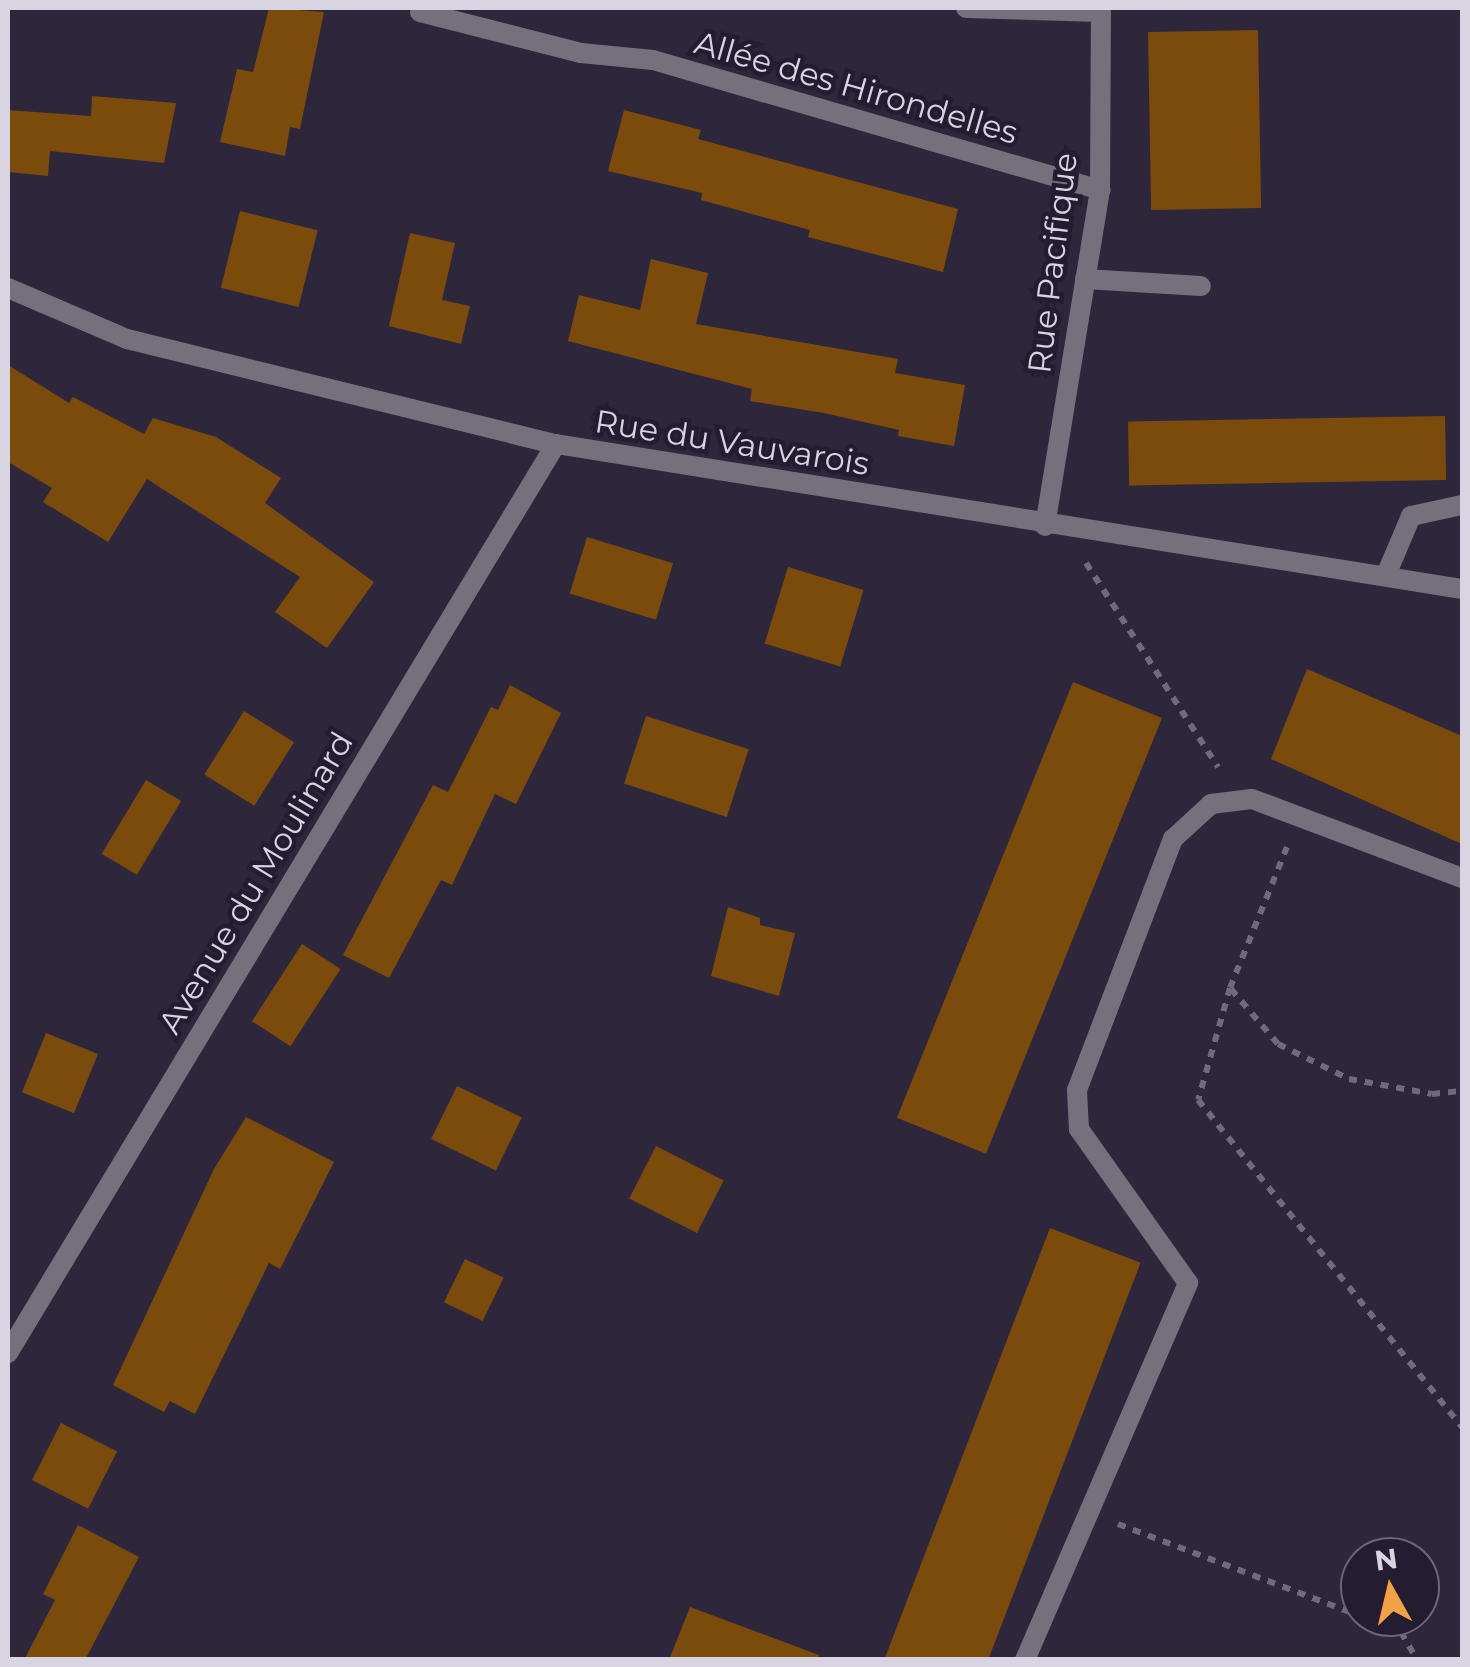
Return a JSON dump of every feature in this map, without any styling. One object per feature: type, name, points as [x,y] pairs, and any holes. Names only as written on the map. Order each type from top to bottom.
[{"type":"street","points":[[966,8],[1100,10]]},
{"type":"street","name":"Rue Pacifique","points":[[1054,527],[1100,190],[1100,10]]},
{"type":"street","name":"Allée des Hirondelles","points":[[420,12],[580,54],[654,60],[1100,190]]},
{"type":"street","points":[[1085,279],[1200,286]]},
{"type":"street","name":"Rue du Vauvarois","points":[[8,288],[126,339],[556,444],[1054,527],[1462,589]]},
{"type":"street","name":"Avenue du Moulinard","points":[[8,1353],[556,444]]},
{"type":"street","points":[[1386,575],[1411,516],[1462,505]]},
{"type":"street","points":[[1025,1660],[1188,1283],[1079,1129],[1077,1090],[1173,839],[1212,804],[1237,797],[1299,816],[1462,878]]},
{"type":"path","points":[[1054,527],[1237,797]]},
{"type":"path","points":[[1299,816],[1230,988],[1198,1100],[1462,1427]]},
{"type":"path","points":[[1230,988],[1278,1044],[1349,1078],[1432,1094],[1462,1091]]},
{"type":"path","points":[[1089,1512],[1340,1609]]},
{"type":"path","points":[[1405,1637],[1417,1660]]},
{"type":"building","points":[[269,8],[324,12],[300,129],[290,127],[285,156],[220,142],[237,69],[253,72]]},
{"type":"building","points":[[1258,30],[1261,208],[1151,210],[1148,32]]},
{"type":"building","points":[[92,96],[176,103],[164,163],[50,151],[48,176],[8,172],[8,110],[91,116]]},
{"type":"building","points":[[624,110],[701,130],[698,139],[958,209],[943,272],[808,237],[810,230],[701,200],[702,193],[608,171]]},
{"type":"building","points":[[240,211],[318,230],[299,307],[221,288]]},
{"type":"building","points":[[410,233],[455,243],[442,300],[470,306],[461,344],[389,326]]},
{"type":"building","points":[[651,259],[708,273],[696,324],[898,359],[895,373],[965,385],[954,446],[898,436],[899,430],[824,413],[750,401],[752,389],[568,341],[579,295],[640,310]]},
{"type":"building","points":[[8,365],[69,403],[73,397],[144,434],[153,418],[216,437],[281,478],[265,503],[374,582],[327,648],[275,612],[300,577],[147,479],[108,542],[43,502],[52,488],[8,462]]},
{"type":"building","points":[[1445,416],[1446,480],[1129,486],[1128,422]]},
{"type":"building","points":[[587,537],[673,563],[656,620],[570,593]]},
{"type":"building","points":[[788,567],[864,590],[840,667],[765,644]]},
{"type":"building","points":[[1307,669],[1462,736],[1462,844],[1271,759]]},
{"type":"building","points":[[1073,682],[1162,718],[986,1154],[897,1118]]},
{"type":"building","points":[[510,685],[561,713],[516,804],[495,794],[452,885],[441,880],[389,978],[343,955],[433,785],[448,792],[491,707],[498,710]]},
{"type":"building","points":[[244,711],[294,742],[254,806],[204,775]]},
{"type":"building","points":[[646,716],[749,749],[727,817],[624,784]]},
{"type":"building","points":[[146,780],[181,801],[137,875],[102,854]]},
{"type":"building","points":[[728,907],[760,918],[760,925],[795,933],[779,996],[711,976]]},
{"type":"building","points":[[302,944],[341,969],[290,1046],[252,1021]]},
{"type":"building","points":[[46,1033],[98,1054],[74,1113],[22,1092]]},
{"type":"building","points":[[457,1086],[522,1118],[496,1171],[431,1139]]},
{"type":"building","points":[[246,1117],[334,1162],[280,1269],[269,1263],[195,1414],[170,1401],[164,1412],[113,1385],[214,1169]]},
{"type":"building","points":[[656,1146],[724,1181],[697,1233],[629,1199]]},
{"type":"building","points":[[1050,1228],[1141,1263],[988,1660],[884,1660]]},
{"type":"building","points":[[465,1259],[504,1278],[483,1321],[444,1302]]},
{"type":"building","points":[[61,1423],[117,1452],[88,1509],[32,1480]]},
{"type":"building","points":[[78,1525],[139,1557],[85,1660],[24,1660],[55,1600],[43,1594]]},
{"type":"building","points":[[690,1607],[819,1655],[818,1660],[669,1660]]}]
